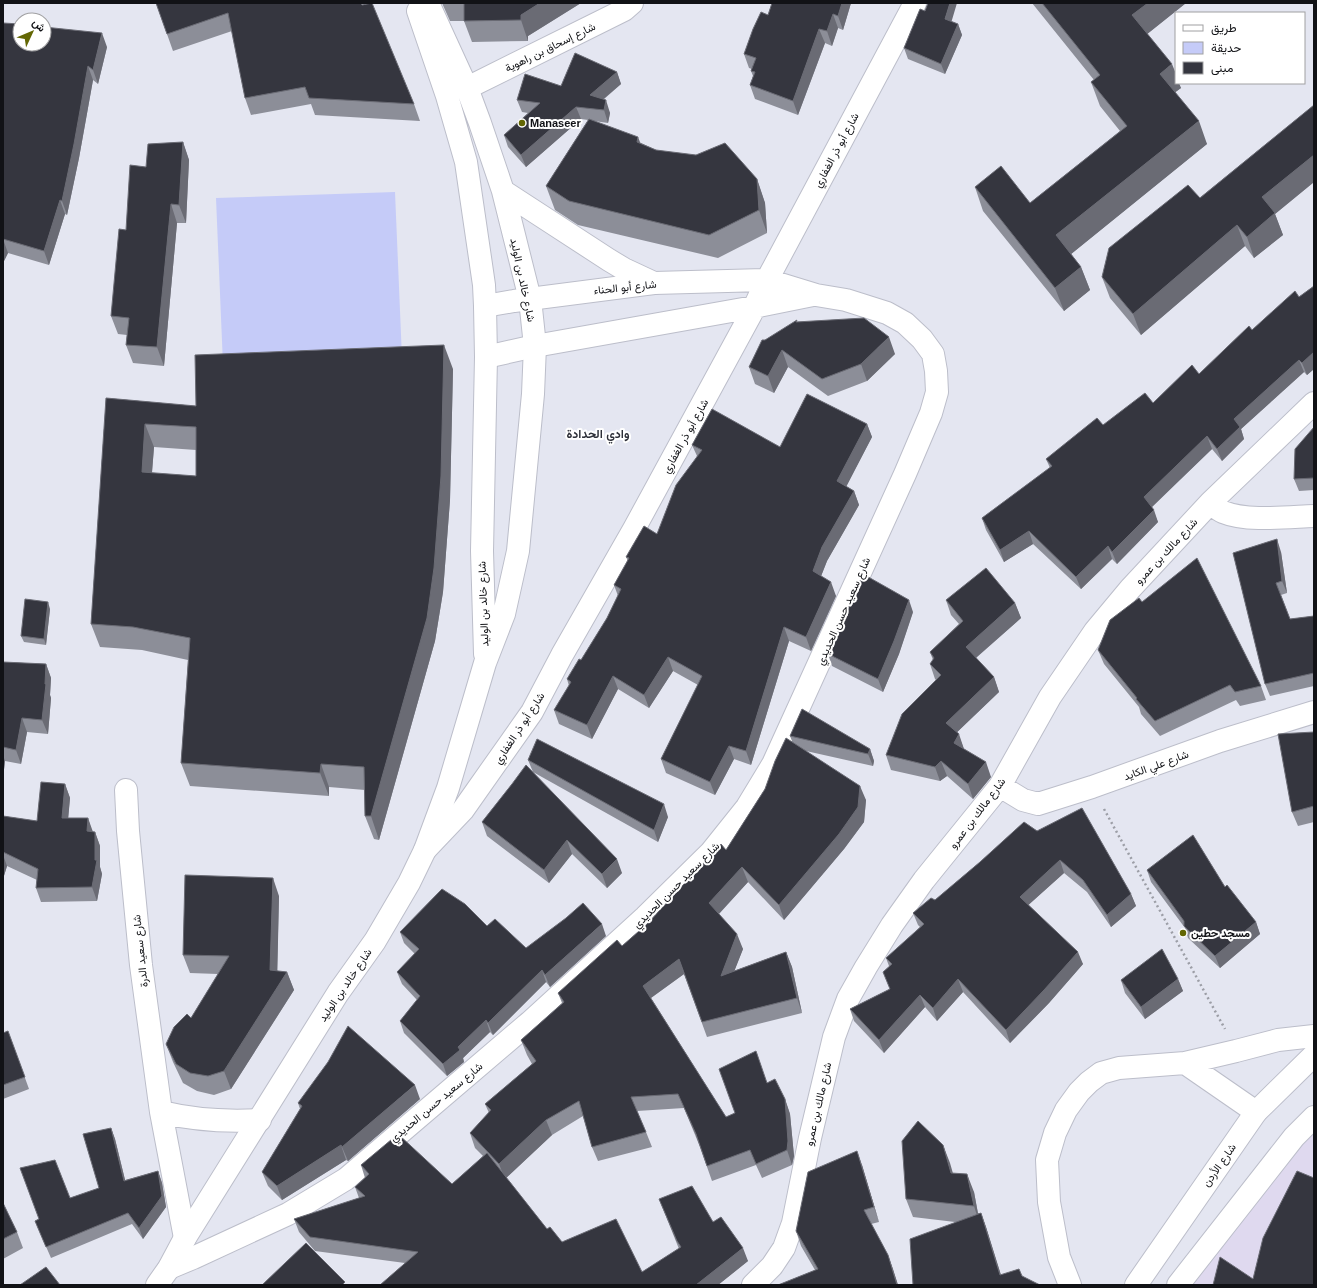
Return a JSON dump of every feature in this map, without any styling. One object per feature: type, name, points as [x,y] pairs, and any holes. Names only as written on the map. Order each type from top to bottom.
[{"type":"main road","name":"شارع خالد بن الوليد","points":[[416,3],[466,162],[483,278],[486,357],[482,552],[485,663]]},
{"type":"main road","name":"شارع خالد بن الوليد","points":[[163,1276],[185,1238],[338,993],[375,941],[409,883],[425,850],[448,788],[485,663],[504,614],[518,551],[533,394],[534,346],[530,299],[503,191],[467,88],[428,3]]},
{"type":"main road","name":"شارع إسحاق بن راهوية","points":[[467,88],[624,10],[632,3]]},
{"type":"main road","name":"شارع أبو ذر الغفاري","points":[[425,850],[463,810],[532,712],[562,655],[638,522],[915,3]]},
{"type":"main road","points":[[503,191],[608,260],[654,283]]},
{"type":"main road","name":"شارع أبو الحناء","points":[[485,306],[514,300],[654,283],[767,280]]},
{"type":"main road","name":"شارع سعيد حسن الحديدي","points":[[163,1276],[193,1258],[288,1214],[346,1179],[530,1022],[645,917],[711,852],[747,807],[773,764],[831,638],[905,474],[931,413],[937,392],[936,371],[932,354],[922,339],[905,323],[887,313],[846,300],[816,295],[767,280]]},
{"type":"main road","name":"شارع سعيد حسن الحديدي","points":[[754,307],[816,295]]},
{"type":"main road","points":[[486,357],[534,346],[754,307]]},
{"type":"main road","name":"شارع مالك بن عمرو","points":[[752,1285],[772,1266],[784,1248],[793,1223],[810,1138],[832,1045],[848,1000],[892,925],[924,880],[1000,786],[1050,697],[1095,631],[1130,589],[1210,503],[1314,403]]},
{"type":"main road","points":[[1210,503],[1222,512],[1240,516],[1270,518],[1314,516]]},
{"type":"main road","name":"شارع علي الكايد","points":[[1000,786],[1023,800],[1038,804],[1092,788],[1220,741],[1314,712]]},
{"type":"main road","name":"شارع سعيد الدرة","points":[[126,790],[128,831],[141,965],[161,1112],[185,1238]]},
{"type":"main road","points":[[1070,1285],[1060,1256],[1049,1202],[1047,1160],[1055,1133],[1066,1110],[1079,1092],[1101,1073],[1119,1068],[1185,1063],[1278,1040],[1314,1036]]},
{"type":"main road","name":"شارع الأردن","points":[[1136,1285],[1256,1112],[1314,1055]]},
{"type":"main road","points":[[1185,1063],[1256,1112]]},
{"type":"main road","points":[[161,1112],[183,1117],[208,1120],[260,1120]]},
{"type":"main road","points":[[1178,1285],[1294,1137],[1314,1117]]},
{"type":"path","points":[[1092,788],[1236,1051]]},
{"type":"shaded area","points":[[1314,1111],[1314,1285],[1179,1285]]},
{"type":"green space","points":[[395,192],[402,358],[223,365],[216,198]]},
{"type":"building","points":[[156,3],[361,3],[362,5],[372,3],[414,104],[309,98],[305,87],[245,98],[228,13],[167,34]]},
{"type":"building","points":[[464,3],[540,3],[521,15],[521,20],[464,21]]},
{"type":"building","points":[[772,3],[842,3],[838,16],[833,14],[827,31],[819,29],[793,101],[750,85],[755,72],[751,71],[756,58],[744,54],[761,12],[768,15]]},
{"type":"building","points":[[928,3],[950,3],[945,19],[958,24],[941,64],[904,48],[920,9],[925,11]]},
{"type":"building","points":[[1042,3],[1148,3],[1132,15],[1172,64],[1160,74],[1199,121],[1056,235],[1081,267],[1055,288],[975,187],[1001,166],[1030,203],[1127,126],[1091,82],[1100,75]]},
{"type":"building","points":[[3,23],[12,24],[12,52],[52,52],[52,28],[102,33],[93,70],[88,66],[62,201],[60,200],[44,251],[3,239]]},
{"type":"building","points":[[575,53],[617,72],[590,95],[606,100],[604,110],[576,107],[521,155],[504,135],[540,103],[517,100],[525,74],[561,86]]},
{"type":"building","points":[[1314,105],[1314,155],[1262,197],[1275,213],[1247,237],[1237,225],[1133,314],[1102,277],[1109,248],[1188,185],[1200,198]]},
{"type":"building","points":[[589,119],[638,137],[637,142],[656,150],[696,155],[725,143],[757,179],[759,210],[709,235],[569,201],[546,186]]},
{"type":"building","points":[[183,142],[179,205],[171,204],[157,347],[126,345],[129,318],[111,316],[119,229],[126,230],[130,165],[146,167],[148,144]]},
{"type":"building","points":[[1314,286],[1314,352],[1302,363],[1299,360],[1234,419],[1240,427],[1217,449],[1207,436],[1144,497],[1154,510],[1112,552],[1108,546],[1076,577],[1029,531],[1000,550],[982,518],[1052,466],[1046,459],[1097,418],[1103,425],[1145,393],[1153,403],[1192,365],[1199,374],[1249,326],[1252,330],[1295,291],[1299,297]]},
{"type":"building","points":[[864,318],[889,337],[861,364],[822,379],[782,350],[768,376],[749,367],[762,340],[765,340],[797,320],[796,322]]},
{"type":"building","points":[[444,345],[441,476],[434,568],[427,618],[371,816],[365,816],[364,767],[321,764],[320,773],[181,763],[190,638],[133,627],[91,624],[106,398],[196,406],[195,355]],"holes":[[[145,424],[196,427],[196,476],[142,472]]]},
{"type":"building","points":[[807,394],[867,424],[837,481],[854,491],[822,547],[813,571],[831,582],[806,637],[784,627],[746,751],[729,746],[710,782],[661,759],[702,676],[668,657],[644,695],[613,676],[587,725],[554,710],[571,682],[567,679],[579,659],[581,660],[607,618],[621,589],[614,585],[629,558],[626,557],[644,526],[657,534],[676,485],[702,450],[692,445],[712,409],[780,447]]},
{"type":"building","points":[[1314,427],[1314,478],[1294,479],[1295,449]]},
{"type":"building","points":[[1277,539],[1282,581],[1276,583],[1290,619],[1314,616],[1314,673],[1265,684],[1233,553]]},
{"type":"building","points":[[1197,558],[1261,686],[1235,692],[1230,685],[1155,721],[1098,650],[1110,620],[1139,598],[1142,602]]},
{"type":"building","points":[[986,568],[1015,603],[966,647],[994,677],[946,723],[959,734],[954,743],[986,762],[968,784],[941,761],[935,767],[886,755],[902,714],[941,675],[930,664],[934,658],[930,652],[963,621],[946,600]]},
{"type":"building","points":[[863,574],[909,600],[878,679],[828,654]]},
{"type":"building","points":[[25,599],[48,602],[44,639],[21,636]]},
{"type":"building","points":[[3,662],[46,664],[46,684],[42,720],[22,718],[16,750],[3,747]]},
{"type":"building","points":[[802,709],[870,749],[868,754],[790,736]]},
{"type":"building","points":[[1314,732],[1314,806],[1292,812],[1278,734]]},
{"type":"building","points":[[786,738],[860,786],[858,807],[839,834],[779,905],[742,867],[709,903],[737,934],[721,976],[786,952],[797,998],[702,1022],[679,959],[643,986],[726,1117],[735,1113],[719,1069],[756,1051],[767,1083],[775,1079],[785,1099],[788,1141],[787,1150],[756,1164],[750,1150],[707,1166],[696,1134],[678,1094],[631,1097],[646,1132],[592,1147],[579,1101],[546,1120],[499,1164],[470,1133],[491,1110],[485,1104],[536,1061],[521,1040],[564,1002],[558,993],[617,940],[622,946],[647,924],[721,844],[726,850],[765,789],[775,761]]},
{"type":"building","points":[[537,739],[664,804],[654,830],[528,760]]},
{"type":"building","points":[[526,765],[617,859],[602,874],[567,840],[544,870],[482,822]]},
{"type":"building","points":[[41,782],[65,784],[62,818],[88,818],[87,831],[95,832],[95,860],[97,860],[92,887],[36,888],[38,869],[3,852],[3,816],[37,821]]},
{"type":"building","points":[[1082,808],[1131,894],[1107,915],[1083,880],[1060,860],[1020,897],[1078,952],[1006,1030],[958,979],[933,1008],[920,995],[879,1040],[850,1009],[890,989],[883,972],[892,964],[886,958],[924,924],[913,913],[931,898],[935,900],[1024,822],[1037,831]]},
{"type":"building","points":[[1193,835],[1225,887],[1227,885],[1256,922],[1215,956],[1184,926],[1184,921],[1147,870]]},
{"type":"building","points":[[185,875],[273,878],[270,970],[287,972],[224,1071],[208,1076],[190,1073],[176,1064],[166,1044],[174,1027],[187,1014],[191,1018],[229,956],[183,955]]},
{"type":"building","points":[[442,889],[465,904],[487,926],[495,919],[526,948],[566,918],[583,903],[602,924],[545,975],[542,970],[488,1023],[486,1020],[458,1047],[460,1050],[443,1064],[400,1021],[420,996],[397,972],[419,949],[400,932]]},
{"type":"building","points":[[1162,949],[1178,979],[1141,1007],[1121,980]]},
{"type":"building","points":[[348,1026],[415,1085],[342,1147],[341,1145],[277,1186],[262,1172],[302,1106],[298,1103],[328,1062]]},
{"type":"building","points":[[8,1031],[25,1077],[3,1085],[3,1033]]},
{"type":"building","points":[[918,1121],[943,1145],[951,1173],[967,1174],[974,1206],[906,1199],[902,1141]]},
{"type":"building","points":[[111,1128],[124,1181],[158,1171],[162,1196],[139,1228],[128,1213],[46,1247],[35,1221],[39,1219],[20,1168],[55,1160],[70,1198],[99,1188],[83,1134]]},
{"type":"building","points":[[398,1134],[452,1184],[487,1153],[547,1229],[550,1227],[562,1242],[616,1219],[642,1272],[681,1247],[659,1199],[692,1186],[713,1222],[721,1217],[743,1248],[696,1285],[380,1285],[418,1252],[310,1237],[294,1219],[365,1196],[355,1187],[369,1174],[361,1165]]},
{"type":"building","points":[[857,1151],[874,1207],[864,1210],[888,1255],[897,1285],[778,1285],[818,1269],[796,1231],[808,1172]]},
{"type":"building","points":[[1297,1171],[1314,1178],[1314,1285],[1213,1285],[1220,1257],[1253,1279],[1263,1238]]},
{"type":"building","points":[[3,1203],[17,1232],[3,1239]]},
{"type":"building","points":[[981,1213],[1000,1275],[1019,1269],[1022,1276],[1040,1285],[913,1285],[910,1239]]},
{"type":"building","points":[[306,1243],[345,1282],[342,1285],[262,1285]]},
{"type":"building","points":[[46,1267],[60,1285],[20,1285]]},
{"type":"place","name":"Manaseer","points":[[522,123]]},
{"type":"place","name":"مسجد حطين","points":[[1183,933]]},
{"type":"district","name":"وادي الحدادة","points":[[598,434]]}]
